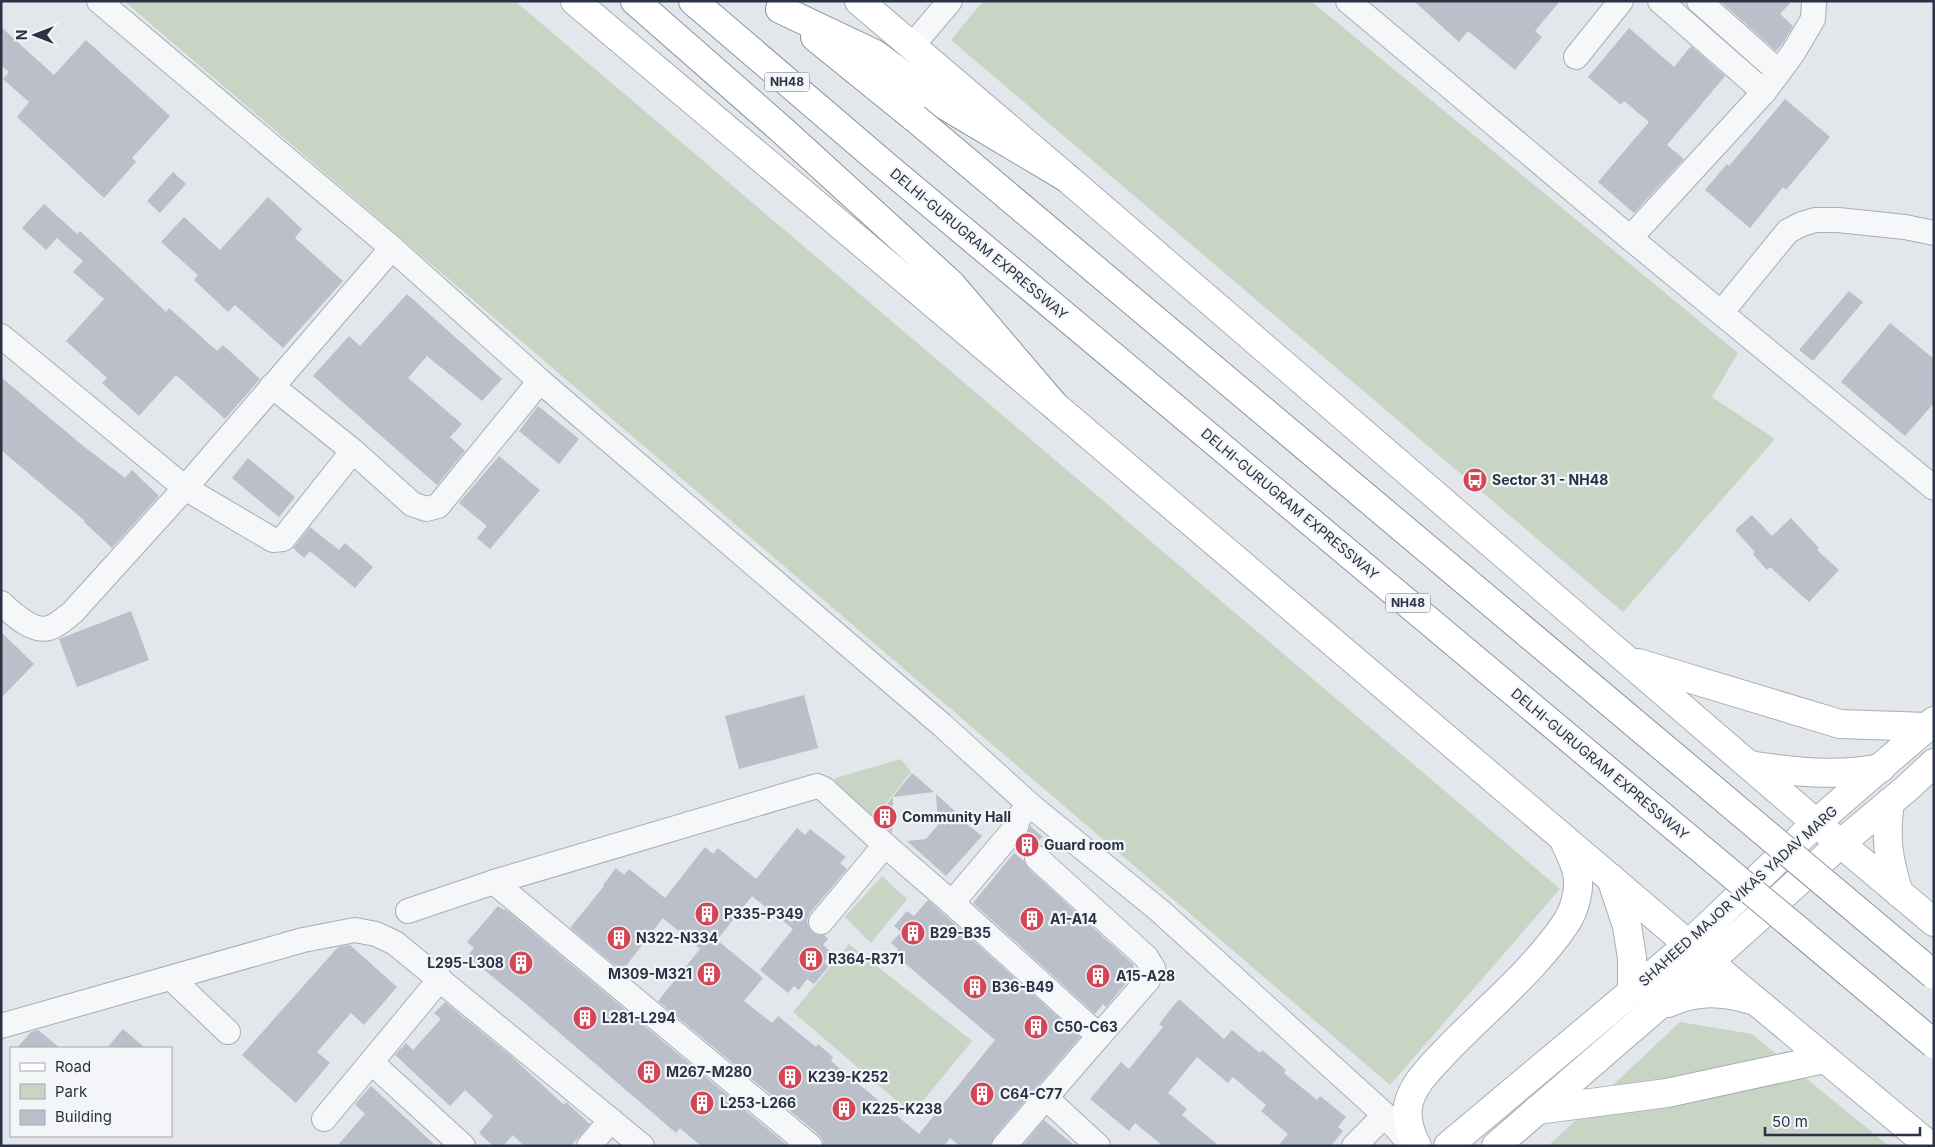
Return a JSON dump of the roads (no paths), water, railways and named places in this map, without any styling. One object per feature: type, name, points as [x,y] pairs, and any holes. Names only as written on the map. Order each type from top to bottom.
[{"type":"main road","points":[[575,1],[1709,962],[1930,1146]]},
{"type":"main road","points":[[635,1],[782,130],[951,284],[1055,406]]},
{"type":"main road","name":"DELHI-GURUGRAM EXPRESSWAY","points":[[693,1],[882,162],[1934,1044]]},
{"type":"main road","points":[[859,1],[1840,844],[1934,922]]},
{"type":"main road","points":[[775,5],[875,54],[941,103],[1067,178]]},
{"type":"main road","points":[[775,5],[915,118],[1934,975]]},
{"type":"main road","points":[[1627,660],[1840,724],[1930,724]]},
{"type":"main road","name":"SHAHEED MAJOR VIKAS YADAV MARG","points":[[1448,1146],[1689,944],[1816,823],[1930,724]]},
{"type":"main road","name":"SHAHEED MAJOR VIKAS YADAV MARG","points":[[1496,1146],[1709,962],[1840,844],[1934,763]]},
{"type":"main road","points":[[1748,765],[1816,774],[1855,773],[1881,768]]},
{"type":"main road","points":[[1890,802],[1887,848],[1890,866],[1899,893]]},
{"type":"main road","points":[[1417,1146],[1409,1131],[1408,1106],[1422,1077],[1459,1037],[1537,960],[1567,922],[1577,895],[1578,878],[1574,863],[1562,837]]},
{"type":"main road","points":[[1610,878],[1627,926],[1632,958],[1632,991]]},
{"type":"main road","points":[[1654,1010],[1683,996],[1702,993],[1730,994],[1756,1001]]},
{"type":"main road","points":[[1537,1110],[1667,1092],[1824,1059]]},
{"type":"street","points":[[99,1],[392,248],[540,381],[934,719],[1024,811],[1160,912],[1385,1115],[1412,1146]]},
{"type":"street","points":[[912,46],[950,1]]},
{"type":"street","points":[[1348,1],[1630,238],[1934,488]]},
{"type":"street","points":[[1576,57],[1621,1]]},
{"type":"street","points":[[1660,1],[1764,92]]},
{"type":"street","points":[[1699,1],[1779,72]]},
{"type":"street","points":[[1630,238],[1764,92],[1793,53],[1813,19],[1814,1]]},
{"type":"street","points":[[1721,313],[1788,232],[1802,224],[1815,220],[1838,220],[1906,227],[1934,233]]},
{"type":"street","points":[[1,603],[32,627],[47,629],[58,624],[72,613],[185,488],[392,248]]},
{"type":"street","points":[[1,336],[185,488],[273,540],[283,539],[353,451]]},
{"type":"street","points":[[272,386],[353,451],[412,504],[426,509],[438,506],[540,381]]},
{"type":"street","points":[[408,911],[494,882],[811,786],[817,786],[824,790],[884,846],[948,899],[1099,1036]]},
{"type":"street","points":[[948,899],[1016,827],[1024,811]]},
{"type":"street","points":[[821,922],[884,846]]},
{"type":"street","points":[[1004,1146],[1148,980],[1154,968],[1146,957],[1037,858]]},
{"type":"street","points":[[494,882],[810,1146]]},
{"type":"street","points":[[1,1026],[303,940],[355,930],[376,934],[395,943],[642,1146]]},
{"type":"street","points":[[171,978],[228,1032]]},
{"type":"street","points":[[324,1119],[440,979]]},
{"type":"street","points":[[371,1062],[463,1146]]},
{"type":"street","points":[[1046,1098],[1098,1146]]},
{"type":"street","points":[[1354,1146],[1385,1115]]},
{"type":"street","points":[[589,1146],[611,1120]]},
{"type":"place","name":"Sector 31 - NH48","points":[[1475,480]]},
{"type":"place","name":"Community Hall","points":[[885,817]]},
{"type":"place","name":"Guard room","points":[[1027,845]]},
{"type":"place","name":"P335-P349","points":[[707,914]]},
{"type":"place","name":"A1-A14","points":[[1032,919]]},
{"type":"place","name":"B29-B35","points":[[913,933]]},
{"type":"place","name":"N322-N334","points":[[619,938]]},
{"type":"place","name":"R364-R371","points":[[811,959]]},
{"type":"place","name":"L295-L308","points":[[521,963]]},
{"type":"place","name":"M309-M321","points":[[709,974]]},
{"type":"place","name":"A15-A28","points":[[1098,976]]},
{"type":"place","name":"B36-B49","points":[[975,987]]},
{"type":"place","name":"L281-L294","points":[[585,1018]]},
{"type":"place","name":"C50-C63","points":[[1036,1027]]},
{"type":"place","name":"M267-M280","points":[[649,1072]]},
{"type":"place","name":"K239-K252","points":[[790,1077]]},
{"type":"place","name":"C64-C77","points":[[982,1094]]},
{"type":"place","name":"L253-L266","points":[[702,1103]]},
{"type":"place","name":"K225-K238","points":[[844,1109]]}]
